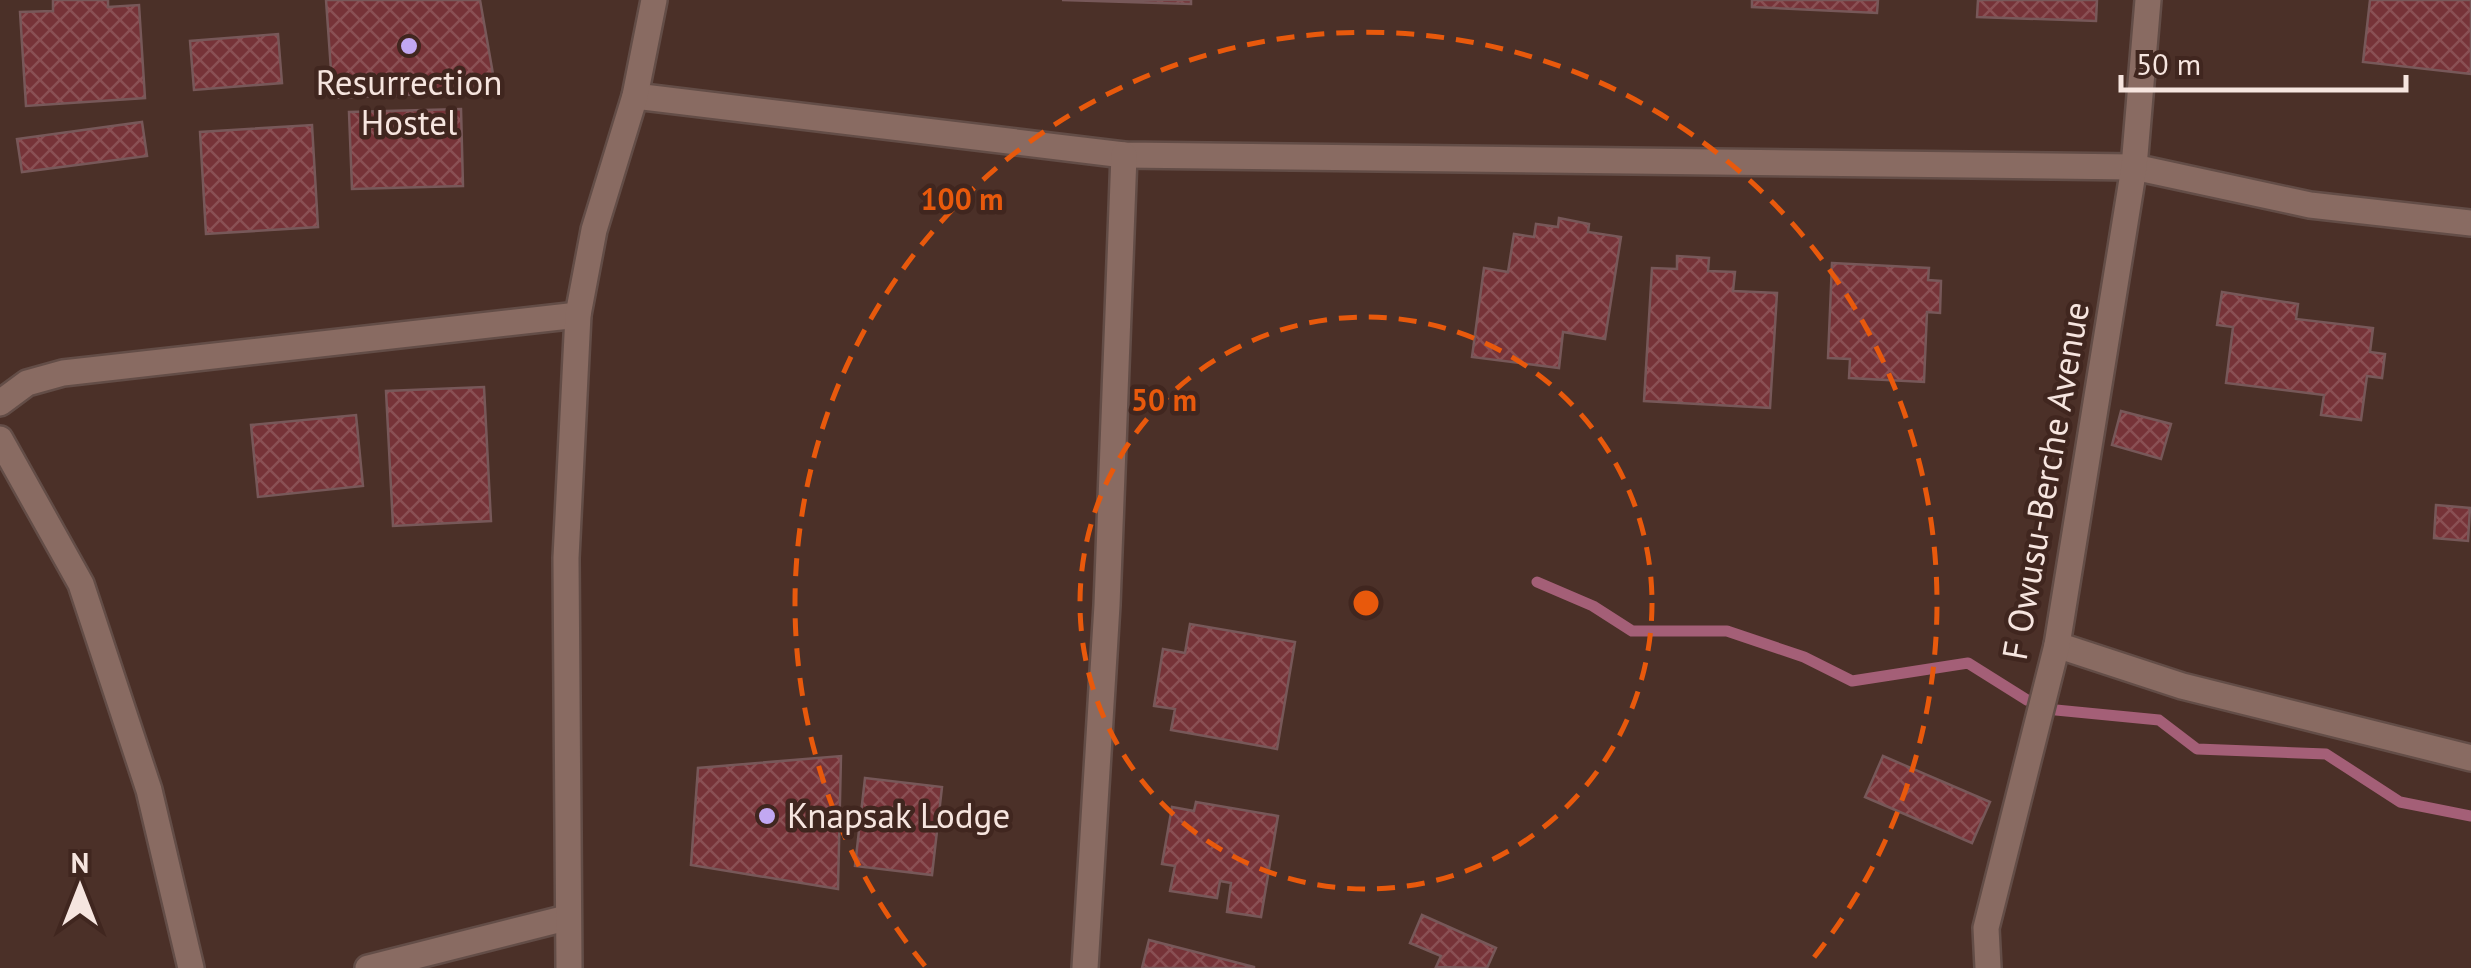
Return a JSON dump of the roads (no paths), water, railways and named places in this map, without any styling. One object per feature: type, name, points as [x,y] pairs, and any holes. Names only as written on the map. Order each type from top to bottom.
[{"type":"street","points":[[569,968],[566,558],[578,314],[603,192],[634,96],[654,0]]},
{"type":"street","name":"F Owusu-Berche Avenue","points":[[1988,968],[1986,928],[2057,645],[2134,167],[2148,0]]},
{"type":"street","points":[[634,96],[1124,155],[2134,167],[2310,205],[2471,223]]},
{"type":"street","points":[[1084,968],[1107,604],[1124,155]]},
{"type":"street","points":[[0,403],[28,383],[64,373],[578,314]]},
{"type":"street","points":[[0,438],[81,584],[149,790],[191,968]]},
{"type":"street","points":[[2057,645],[2182,686],[2471,758]]},
{"type":"street","points":[[368,968],[566,918]]},
{"type":"waterway","points":[[1537,582],[1593,606],[1632,631],[1727,631],[1804,657],[1852,681],[1968,663],[2027,700]]},
{"type":"waterway","points":[[2056,710],[2159,720],[2197,749],[2326,754],[2400,802],[2471,816]]},
{"type":"place","name":"Resurrection Hostel","points":[[409,46]]},
{"type":"place","name":"Knapsak Lodge","points":[[767,816]]}]
